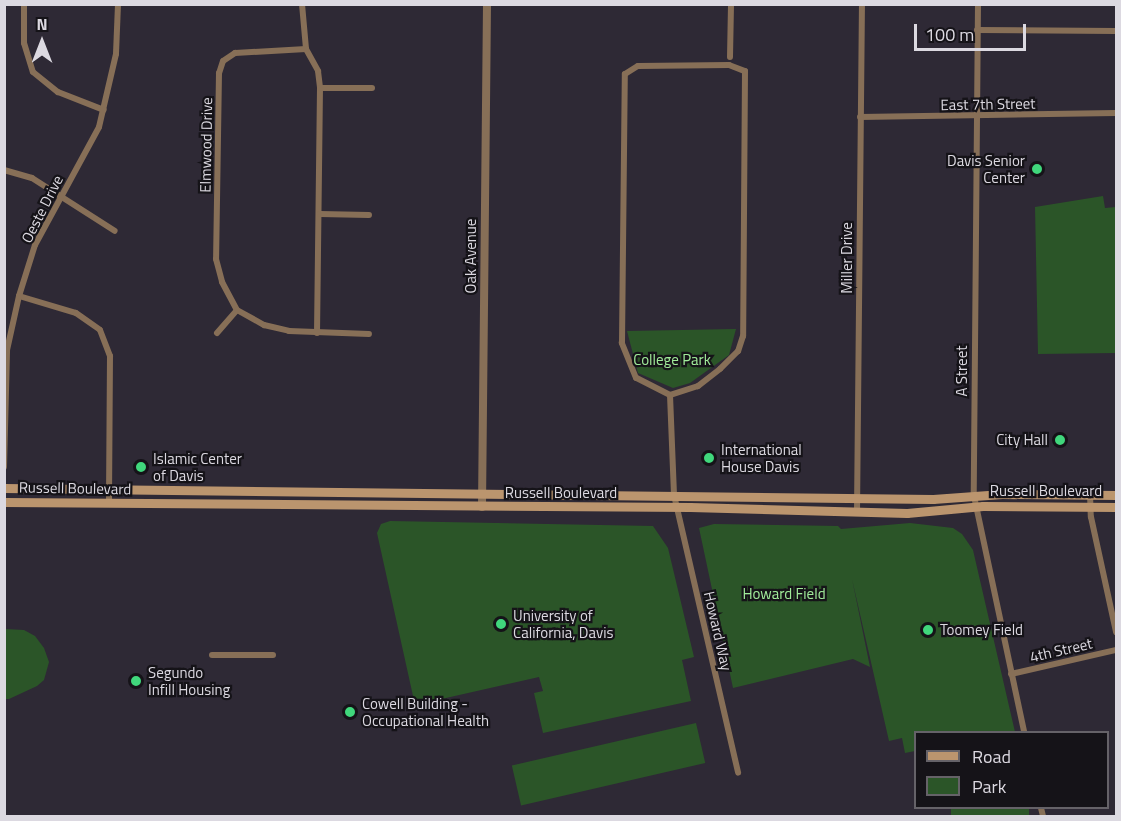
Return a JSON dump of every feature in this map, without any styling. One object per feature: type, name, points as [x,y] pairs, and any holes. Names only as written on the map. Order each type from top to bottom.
[{"type":"main road","name":"Russell Boulevard","points":[[4,488],[858,498],[1116,495]]},
{"type":"main road","points":[[367,507],[373,501],[392,500],[396,494]]},
{"type":"main road","name":"Russell Boulevard","points":[[4,502],[367,507],[677,507],[857,512],[936,512],[975,507],[1116,507]]},
{"type":"street","points":[[24,4],[24,43],[33,72],[58,92],[104,110]]},
{"type":"street","name":"Oeste Drive","points":[[4,467],[7,350],[19,296],[35,245],[104,110],[116,54],[118,4]]},
{"type":"street","points":[[302,4],[306,49],[318,71],[320,88],[317,333]]},
{"type":"street","name":"Oak Avenue","points":[[482,507],[487,4]]},
{"type":"street","points":[[730,57],[731,4]]},
{"type":"street","name":"Miller Drive","points":[[857,512],[862,4]]},
{"type":"street","name":"A Street","points":[[978,4],[974,496],[1024,731]]},
{"type":"street","points":[[977,30],[1116,31]]},
{"type":"street","name":"Elmwood Drive","points":[[237,310],[222,282],[216,259],[219,73],[223,61],[235,53],[306,49]]},
{"type":"street","points":[[729,65],[745,71],[743,336],[738,351],[720,369],[698,386],[670,395],[636,378],[622,343],[625,74],[638,66],[729,65]]},
{"type":"street","points":[[320,88],[372,88]]},
{"type":"street","name":"East 7th Street","points":[[860,117],[976,117],[1116,113]]},
{"type":"street","points":[[4,171],[32,177],[115,231]]},
{"type":"street","points":[[320,214],[369,215]]},
{"type":"street","points":[[19,296],[76,313],[100,330],[110,356],[109,503]]},
{"type":"street","points":[[217,333],[237,310],[264,325],[317,333],[369,334]]},
{"type":"street","points":[[670,395],[674,495]]},
{"type":"street","points":[[1090,494],[1090,507],[1116,632]]},
{"type":"street","name":"Howard Way","points":[[674,495],[738,773]]},
{"type":"street","name":"4th Street","points":[[1011,674],[1116,650]]},
{"type":"street","points":[[212,655],[273,655]]},
{"type":"green space","points":[[1103,196],[1105,208],[1116,207],[1116,353],[1038,354],[1035,207]]},
{"type":"green space","name":"College Park","points":[[736,329],[729,355],[690,383],[673,388],[638,373],[627,331]]},
{"type":"green space","points":[[390,521],[653,526],[668,548],[694,657],[682,660],[691,701],[543,733],[534,693],[543,691],[539,677],[415,705],[377,533],[381,524]]},
{"type":"green space","name":"Howard Field","points":[[910,523],[953,528],[962,534],[973,550],[1015,731],[914,731],[914,751],[905,753],[902,738],[889,741],[852,579],[870,667],[853,659],[733,688],[699,528],[714,524],[838,526],[841,529]]},
{"type":"green space","points":[[5,629],[24,630],[35,636],[44,648],[49,662],[44,680],[37,686],[9,699],[5,699]]},
{"type":"green space","points":[[696,723],[705,763],[521,805],[512,766]]},
{"type":"green space","points":[[951,809],[1029,809],[1029,816],[951,816]]},
{"type":"place","name":"Davis Senior Center","points":[[1037,169]]},
{"type":"place","name":"City Hall","points":[[1060,440]]},
{"type":"place","name":"International House Davis","points":[[709,458]]},
{"type":"place","name":"Islamic Center of Davis","points":[[141,467]]},
{"type":"place","name":"University of California, Davis","points":[[501,624]]},
{"type":"place","name":"Toomey Field","points":[[928,630]]},
{"type":"place","name":"Segundo Infill Housing","points":[[136,681]]},
{"type":"place","name":"Cowell Building - Occupational Health","points":[[350,712]]}]
